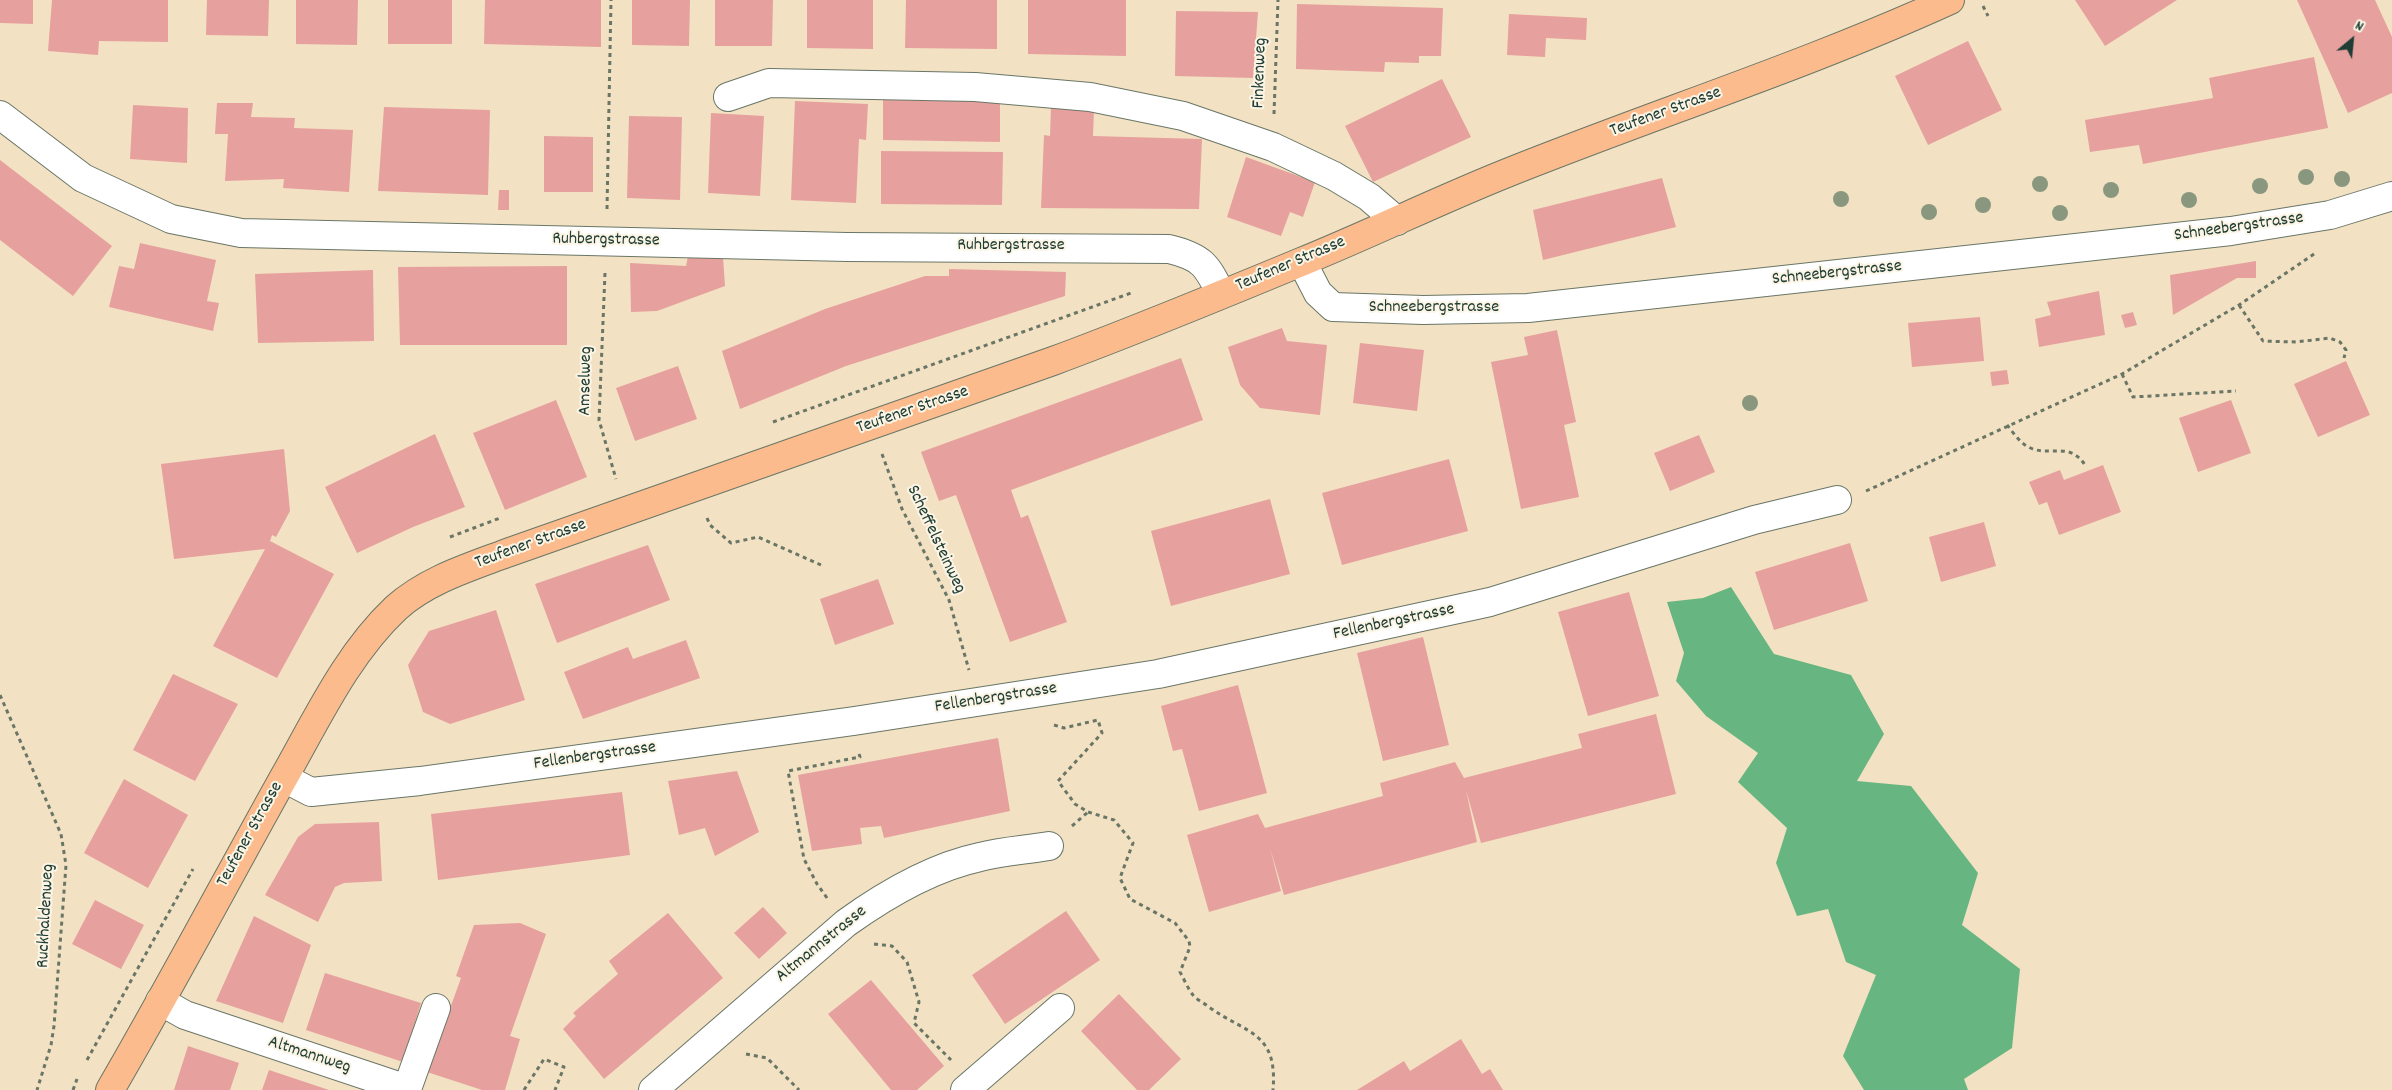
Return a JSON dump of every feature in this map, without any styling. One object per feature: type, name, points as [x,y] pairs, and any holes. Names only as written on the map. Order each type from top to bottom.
[{"type":"main road","name":"Teufener Strasse","points":[[110,1090],[328,700],[373,632],[398,607],[435,582],[507,553],[1140,329],[1302,262],[1509,172],[1674,109],[1766,77],[1941,2]]},
{"type":"street","points":[[728,97],[769,83],[975,87],[1090,97],[1183,116],[1273,147],[1334,176],[1369,197],[1397,220]]},
{"type":"street","name":"Ruhbergstrasse","points":[[0,115],[83,178],[171,219],[240,233],[848,247],[1169,249],[1192,255],[1207,266],[1221,294]]},
{"type":"street","name":"Schneebergstrasse","points":[[1302,262],[1318,293],[1333,307],[1423,310],[1528,308],[2232,231],[2330,215],[2392,196]]},
{"type":"street","name":"Fellenbergstrasse","points":[[284,778],[311,792],[430,779],[854,721],[1158,674],[1490,602],[1754,520],[1837,500]]},
{"type":"street","name":"Altmannstrasse","points":[[653,1090],[846,923],[870,906],[941,870],[980,857],[1049,846]]},
{"type":"street","name":"Altmannweg","points":[[160,1001],[185,1015],[407,1089],[436,1008]]},
{"type":"street","points":[[969,1086],[1060,1008]]},
{"type":"path","points":[[607,198],[611,0]]},
{"type":"path","name":"Finkenweg","points":[[1273,147],[1278,0]]},
{"type":"path","points":[[1980,0],[1988,16]]},
{"type":"path","points":[[1837,500],[1865,491],[2122,374],[2239,306],[2333,240],[2330,215]]},
{"type":"path","name":"Amselweg","points":[[604,282],[599,420],[616,479]]},
{"type":"path","points":[[2239,306],[2263,341],[2296,342],[2330,338],[2340,342],[2346,350],[2344,358]]},
{"type":"path","points":[[2122,374],[2133,397],[2236,391]]},
{"type":"path","points":[[2007,425],[2026,446],[2045,452],[2068,451],[2078,456],[2085,465]]},
{"type":"path","name":"Scheffelsteinweg","points":[[881,452],[902,509],[949,600],[960,642]]},
{"type":"path","points":[[703,510],[710,525],[731,543],[758,537],[821,565]]},
{"type":"path","name":"Ruckhaldenweg","points":[[0,695],[61,834],[66,865],[54,1026],[51,1045],[37,1090]]},
{"type":"path","points":[[1064,728],[1098,720],[1102,733],[1058,781],[1075,804],[1088,812],[1114,820],[1132,843],[1120,878],[1130,899],[1178,925],[1189,941],[1190,947],[1180,972],[1194,996],[1215,1011],[1255,1034],[1268,1050],[1273,1071],[1273,1090]]},
{"type":"path","points":[[828,899],[817,884],[804,859],[788,771],[860,757],[854,721]]},
{"type":"path","points":[[872,944],[892,946],[906,962],[918,1002],[914,1023],[969,1086]]},
{"type":"path","points":[[706,1043],[722,1059],[750,1054],[767,1058],[799,1090]]},
{"type":"path","points":[[524,1090],[544,1059],[564,1067],[555,1090]]},
{"type":"green space","points":[[1731,587],[1774,654],[1851,675],[1884,734],[1857,781],[1911,786],[1978,873],[1962,925],[2020,969],[2012,1048],[1964,1079],[1968,1090],[1864,1090],[1843,1056],[1876,975],[1846,962],[1828,909],[1797,916],[1776,863],[1787,828],[1738,782],[1758,753],[1706,716],[1676,681],[1684,653],[1667,602],[1703,598]]},
{"type":"building","points":[[0,0],[33,0],[33,24],[0,23]]},
{"type":"building","points":[[52,0],[168,0],[168,42],[99,41],[98,55],[48,51]]},
{"type":"building","points":[[207,0],[269,0],[268,36],[206,35]]},
{"type":"building","points":[[296,0],[358,0],[357,45],[296,44]]},
{"type":"building","points":[[388,0],[452,0],[452,44],[388,44]]},
{"type":"building","points":[[485,0],[601,0],[601,47],[484,44]]},
{"type":"building","points":[[632,0],[690,0],[689,46],[632,45]]},
{"type":"building","points":[[715,0],[773,0],[772,46],[715,46]]},
{"type":"building","points":[[807,0],[873,0],[873,49],[807,48]]},
{"type":"building","points":[[906,0],[997,0],[997,49],[905,48]]},
{"type":"building","points":[[1028,0],[1126,0],[1126,56],[1028,54]]},
{"type":"building","points":[[2075,0],[2177,0],[2105,46]]},
{"type":"building","points":[[2297,0],[2375,0],[2392,37],[2392,93],[2348,113]]},
{"type":"building","points":[[1297,4],[1443,8],[1441,56],[1419,56],[1419,63],[1385,62],[1384,72],[1296,69]]},
{"type":"building","points":[[1176,11],[1258,12],[1253,78],[1175,76]]},
{"type":"building","points":[[1509,14],[1587,18],[1586,40],[1546,38],[1545,57],[1507,55]]},
{"type":"building","points":[[1968,41],[2002,110],[1928,145],[1895,76]]},
{"type":"building","points":[[2314,57],[2328,128],[2143,164],[2139,145],[2090,152],[2085,120],[2213,98],[2209,78]]},
{"type":"building","points":[[1442,79],[1471,137],[1373,182],[1345,126]]},
{"type":"building","points":[[883,100],[1000,101],[1000,142],[883,140]]},
{"type":"building","points":[[795,101],[868,104],[866,140],[859,139],[856,203],[791,200]]},
{"type":"building","points":[[217,103],[253,103],[251,117],[295,118],[294,128],[353,130],[349,192],[283,188],[284,179],[225,181],[228,134],[215,134]]},
{"type":"building","points":[[133,105],[188,108],[187,163],[130,159]]},
{"type":"building","points":[[384,107],[490,110],[488,195],[378,191]]},
{"type":"building","points":[[1051,107],[1094,109],[1093,136],[1202,139],[1199,209],[1041,208],[1044,135],[1050,136]]},
{"type":"building","points":[[711,113],[764,116],[760,196],[708,193]]},
{"type":"building","points":[[629,116],[682,117],[680,200],[627,198]]},
{"type":"building","points":[[544,136],[593,137],[593,192],[544,192]]},
{"type":"building","points":[[881,151],[1003,152],[1002,205],[881,204]]},
{"type":"building","points":[[1246,157],[1315,182],[1303,217],[1290,212],[1281,236],[1227,217]]},
{"type":"building","points":[[0,160],[112,246],[73,296],[0,240]]},
{"type":"building","points":[[1662,178],[1676,227],[1543,260],[1533,210]]},
{"type":"building","points":[[499,190],[509,190],[509,210],[498,210]]},
{"type":"building","points":[[140,243],[216,260],[207,301],[219,303],[213,331],[109,307],[119,266],[134,269]]},
{"type":"building","points":[[688,256],[723,257],[725,286],[657,311],[631,312],[630,263],[686,266]]},
{"type":"building","points":[[2256,261],[2256,278],[2237,278],[2173,315],[2170,275]]},
{"type":"building","points":[[567,266],[567,345],[400,345],[398,267]]},
{"type":"building","points":[[949,269],[1066,272],[1065,296],[846,366],[740,409],[722,351],[825,309],[925,276],[949,276]]},
{"type":"building","points":[[373,270],[374,341],[258,343],[255,274]]},
{"type":"building","points":[[2099,291],[2105,335],[2039,347],[2035,319],[2051,315],[2047,302]]},
{"type":"building","points":[[2133,312],[2137,325],[2125,328],[2121,315]]},
{"type":"building","points":[[1980,317],[1984,361],[1912,367],[1908,323]]},
{"type":"building","points":[[1282,328],[1287,341],[1327,345],[1320,415],[1260,408],[1240,385],[1228,347]]},
{"type":"building","points":[[1557,330],[1576,422],[1564,425],[1579,497],[1521,509],[1491,362],[1528,355],[1524,337]]},
{"type":"building","points":[[1360,343],[1424,350],[1417,411],[1353,403]]},
{"type":"building","points":[[1181,358],[1203,420],[1011,490],[1021,518],[1028,515],[1067,622],[1010,642],[956,495],[939,501],[921,452]]},
{"type":"building","points":[[2346,361],[2370,415],[2318,437],[2294,384]]},
{"type":"building","points":[[678,366],[697,419],[635,441],[616,388]]},
{"type":"building","points":[[2007,370],[2009,384],[1992,386],[1990,372]]},
{"type":"building","points":[[556,400],[587,477],[505,510],[473,433]]},
{"type":"building","points":[[2231,400],[2251,453],[2198,472],[2179,418]]},
{"type":"building","points":[[435,434],[465,507],[413,527],[357,553],[325,487]]},
{"type":"building","points":[[1699,435],[1715,472],[1670,491],[1654,453]]},
{"type":"building","points":[[284,449],[290,511],[276,537],[272,535],[270,541],[334,574],[277,678],[213,646],[265,549],[174,559],[161,464]]},
{"type":"building","points":[[1449,459],[1468,531],[1342,565],[1322,493]]},
{"type":"building","points":[[2103,465],[2121,512],[2059,535],[2047,502],[2039,505],[2029,482],[2060,470],[2064,480]]},
{"type":"building","points":[[1270,499],[1290,574],[1171,606],[1151,531]]},
{"type":"building","points":[[1984,522],[1996,566],[1941,582],[1929,537]]},
{"type":"building","points":[[1850,543],[1868,601],[1774,630],[1755,572]]},
{"type":"building","points":[[648,545],[670,600],[557,643],[535,584]]},
{"type":"building","points":[[878,579],[894,624],[835,645],[820,599]]},
{"type":"building","points":[[1629,592],[1659,696],[1588,716],[1558,612]]},
{"type":"building","points":[[496,610],[525,700],[450,724],[423,712],[408,665],[429,631]]},
{"type":"building","points":[[1423,637],[1449,745],[1383,761],[1357,653]]},
{"type":"building","points":[[686,640],[700,678],[583,719],[564,672],[628,647],[633,659]]},
{"type":"building","points":[[173,674],[238,704],[195,781],[133,750]]},
{"type":"building","points":[[1238,685],[1267,793],[1199,811],[1182,749],[1173,751],[1161,706]]},
{"type":"building","points":[[1656,714],[1676,794],[1481,843],[1466,790],[1477,842],[1284,895],[1270,848],[1281,891],[1209,912],[1187,835],[1258,814],[1265,828],[1383,796],[1380,783],[1455,762],[1464,778],[1582,748],[1578,734]]},
{"type":"building","points":[[998,738],[1010,811],[884,838],[881,826],[860,828],[862,844],[812,851],[798,775]]},
{"type":"building","points":[[737,771],[759,832],[715,856],[705,828],[679,835],[668,781]]},
{"type":"building","points":[[124,779],[188,815],[148,888],[84,853]]},
{"type":"building","points":[[622,792],[630,855],[438,880],[431,814]]},
{"type":"building","points":[[379,822],[382,881],[344,883],[335,887],[318,922],[265,895],[298,837],[315,824]]},
{"type":"building","points":[[95,900],[144,925],[121,969],[72,944]]},
{"type":"building","points":[[763,907],[787,933],[759,959],[734,933]]},
{"type":"building","points":[[1066,911],[1100,960],[1005,1024],[972,975]]},
{"type":"building","points":[[668,913],[723,978],[604,1079],[563,1029],[576,1016],[573,1013],[618,974],[609,961]]},
{"type":"building","points":[[254,916],[311,945],[283,1023],[216,1001]]},
{"type":"building","points":[[520,923],[546,934],[510,1036],[520,1039],[505,1090],[482,1090],[427,1072],[461,978],[456,976],[474,925]]},
{"type":"building","points":[[325,973],[421,1003],[403,1062],[306,1030]]},
{"type":"building","points":[[871,980],[944,1066],[917,1090],[891,1090],[828,1014]]},
{"type":"building","points":[[1119,994],[1181,1059],[1149,1090],[1137,1090],[1081,1031]]},
{"type":"building","points":[[1461,1039],[1482,1074],[1490,1069],[1503,1090],[1357,1090],[1404,1061],[1410,1071]]},
{"type":"building","points":[[188,1046],[239,1063],[230,1090],[174,1090]]},
{"type":"building","points":[[269,1070],[329,1090],[262,1090]]}]
